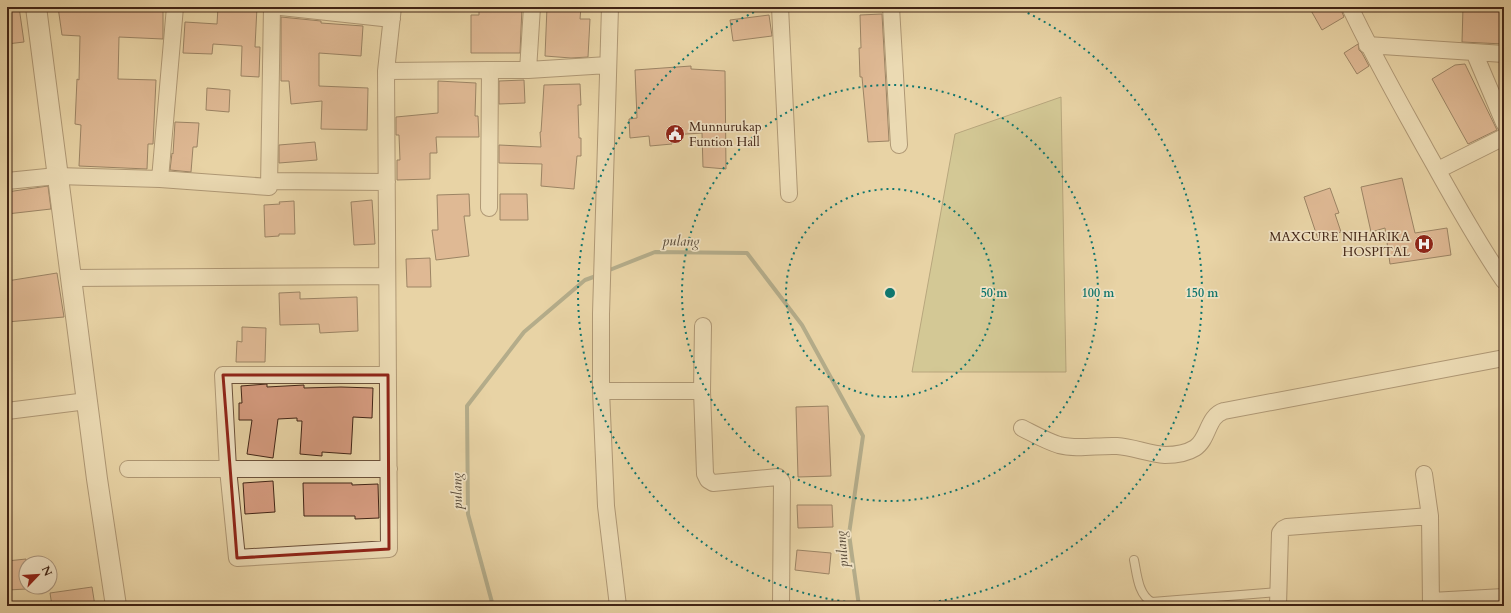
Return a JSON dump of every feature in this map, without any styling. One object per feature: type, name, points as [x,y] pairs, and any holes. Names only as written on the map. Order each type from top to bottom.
[{"type":"street","points":[[36,7],[97,480],[116,606]]},
{"type":"street","points":[[160,179],[175,7]]},
{"type":"street","points":[[7,182],[57,176],[160,179],[269,187],[272,7]]},
{"type":"street","points":[[281,7],[393,13],[386,71],[388,276],[389,549],[237,558],[228,469],[223,375],[388,374]]},
{"type":"street","points":[[528,70],[532,7]]},
{"type":"street","points":[[610,7],[601,314],[601,391],[606,506],[618,606]]},
{"type":"street","points":[[780,7],[789,194]]},
{"type":"street","points":[[891,7],[899,145]]},
{"type":"street","points":[[1350,7],[1367,45],[1438,170],[1497,259],[1504,281]]},
{"type":"street","points":[[1367,45],[1504,54]]},
{"type":"street","points":[[1474,52],[1504,123]]},
{"type":"street","points":[[386,71],[528,70],[608,65]]},
{"type":"street","points":[[489,208],[490,70]]},
{"type":"street","points":[[1438,170],[1504,137]]},
{"type":"street","points":[[269,181],[387,182]]},
{"type":"street","points":[[71,278],[388,276]]},
{"type":"street","points":[[703,326],[702,391],[705,474],[708,480],[713,483],[774,476],[778,477],[782,482],[781,606]]},
{"type":"street","points":[[1022,428],[1058,445],[1069,447],[1118,446],[1165,455],[1178,454],[1188,452],[1200,444],[1214,417],[1218,413],[1224,411],[1504,358]]},
{"type":"street","points":[[601,391],[702,391]]},
{"type":"street","points":[[7,411],[87,401]]},
{"type":"street","points":[[128,469],[389,469]]},
{"type":"street","points":[[1424,474],[1430,516],[1431,603],[1504,597]]},
{"type":"street","points":[[1278,599],[1280,533],[1283,529],[1287,527],[1430,516]]},
{"type":"lane","points":[[1134,560],[1140,589],[1147,599],[1152,602],[1278,599]]},
{"type":"highlighted area","points":[[223,375],[388,375],[389,549],[237,558]]},
{"type":"green space","points":[[1061,97],[1066,372],[912,372],[955,134]]},
{"type":"building","points":[[7,7],[19,7],[24,42],[7,44]]},
{"type":"building","points":[[58,7],[163,7],[163,39],[119,37],[118,79],[156,80],[153,144],[148,144],[147,169],[79,166],[81,125],[75,124],[77,79],[79,80],[80,36],[62,35]]},
{"type":"building","points":[[218,7],[257,7],[255,47],[260,47],[259,77],[241,76],[242,46],[213,44],[212,54],[183,53],[185,22],[217,24]]},
{"type":"building","points":[[479,7],[522,7],[520,53],[471,53],[471,15],[479,15]]},
{"type":"building","points":[[547,7],[581,7],[580,19],[590,19],[588,57],[571,58],[545,56]]},
{"type":"building","points":[[1309,7],[1340,7],[1344,17],[1322,30]]},
{"type":"building","points":[[1463,7],[1504,7],[1504,44],[1462,42]]},
{"type":"building","points":[[882,14],[889,141],[868,142],[862,77],[860,77],[860,15]]},
{"type":"building","points":[[769,15],[772,36],[733,41],[730,20]]},
{"type":"building","points":[[281,17],[321,21],[321,23],[363,26],[361,56],[319,53],[319,86],[368,88],[367,130],[321,129],[322,101],[291,104],[289,81],[281,81]]},
{"type":"building","points":[[1358,44],[1359,50],[1369,66],[1357,74],[1344,53]]},
{"type":"building","points":[[1465,64],[1497,130],[1468,144],[1432,79],[1455,65]]},
{"type":"building","points":[[691,66],[691,69],[725,71],[726,169],[703,167],[702,133],[671,135],[672,144],[650,146],[649,136],[630,138],[629,119],[637,118],[635,70]]},
{"type":"building","points":[[524,80],[525,103],[499,104],[499,81]]},
{"type":"building","points":[[438,81],[476,83],[475,116],[478,116],[479,137],[436,137],[437,153],[430,153],[430,179],[397,180],[397,160],[400,160],[399,135],[396,135],[396,117],[438,113]]},
{"type":"building","points":[[580,84],[581,105],[578,105],[581,156],[577,156],[574,189],[541,186],[542,164],[499,163],[499,145],[541,147],[540,132],[544,85]]},
{"type":"building","points":[[207,88],[230,90],[229,112],[206,110]]},
{"type":"building","points":[[175,122],[199,123],[197,147],[193,147],[191,172],[170,170],[172,153],[173,154]]},
{"type":"building","points":[[315,142],[317,160],[279,163],[279,145]]},
{"type":"building","points":[[1402,178],[1415,233],[1447,228],[1451,255],[1390,264],[1385,228],[1371,232],[1361,187]]},
{"type":"building","points":[[48,186],[51,209],[7,214],[7,192]]},
{"type":"building","points":[[1330,188],[1339,213],[1335,214],[1341,232],[1318,239],[1304,197]]},
{"type":"building","points":[[469,194],[470,216],[464,216],[469,256],[436,260],[432,230],[438,230],[437,195]]},
{"type":"building","points":[[500,194],[527,194],[528,220],[500,220]]},
{"type":"building","points":[[372,200],[375,244],[354,245],[351,202]]},
{"type":"building","points":[[294,201],[295,234],[279,234],[279,236],[265,237],[264,205]]},
{"type":"building","points":[[430,258],[431,287],[407,287],[406,259]]},
{"type":"building","points":[[57,273],[64,317],[7,322],[7,281]]},
{"type":"building","points":[[300,292],[300,299],[357,297],[358,331],[320,333],[319,324],[280,325],[279,293]]},
{"type":"building","points":[[242,327],[266,328],[265,362],[236,362],[237,341],[242,342]]},
{"type":"building","points":[[267,384],[267,387],[304,385],[304,388],[373,388],[372,418],[353,417],[351,454],[322,452],[322,456],[300,454],[302,421],[297,421],[297,418],[278,419],[273,458],[247,454],[252,420],[239,420],[239,403],[242,403],[241,386]]},
{"type":"building","points":[[828,406],[831,476],[798,477],[796,407]]},
{"type":"building","points":[[273,481],[275,512],[245,514],[243,483]]},
{"type":"building","points":[[303,483],[352,483],[352,485],[378,484],[379,518],[355,519],[355,516],[304,516]]},
{"type":"building","points":[[797,505],[832,505],[833,527],[798,528]]},
{"type":"building","points":[[797,550],[831,553],[829,574],[795,570]]},
{"type":"building","points":[[18,560],[18,589],[8,590],[7,561]]},
{"type":"building","points":[[92,587],[95,606],[52,606],[50,595],[58,595],[58,592]]},
{"type":"waterway","name":"pulang","points":[[607,271],[655,252],[747,253],[802,325],[863,436],[849,534],[859,606]]},
{"type":"waterway","name":"pulang","points":[[493,606],[468,514],[467,406],[524,332],[585,280],[599,275]]},
{"type":"place","name":"Munnurukap Funtion Hall","points":[[675,134]]},
{"type":"place","name":"MAXCURE NIHARIKA HOSPITAL","points":[[1424,244]]}]
